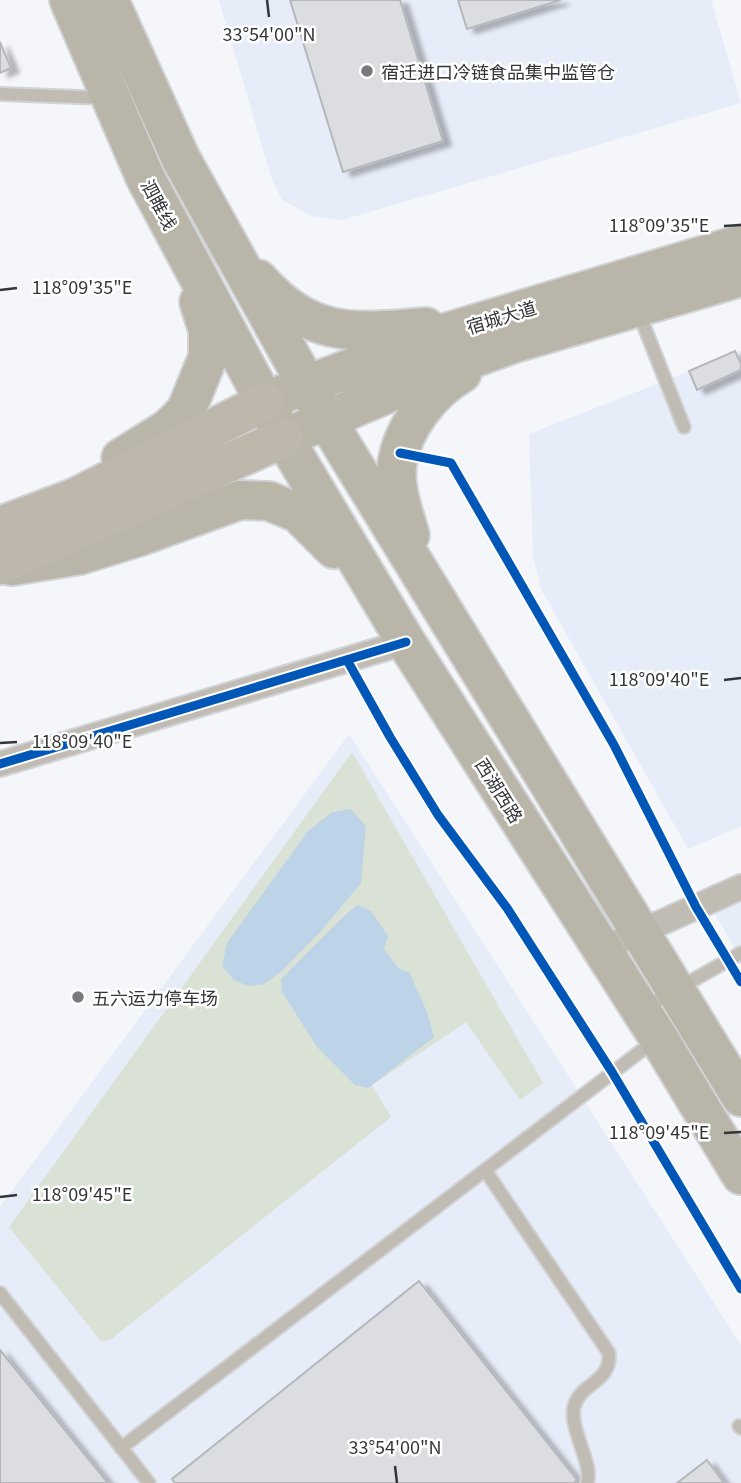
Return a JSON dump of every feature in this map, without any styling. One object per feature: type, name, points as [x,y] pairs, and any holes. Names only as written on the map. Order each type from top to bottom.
[{"type":"highway","points":[[0,526],[74,498],[265,401]]},
{"type":"highway","points":[[0,567],[284,438]]},
{"type":"main road","name":"泗睢线","points":[[69,0],[145,177],[265,401]]},
{"type":"main road","points":[[109,0],[181,159],[306,384]]},
{"type":"main road","points":[[227,243],[275,298],[324,327],[354,332],[441,325],[511,328]]},
{"type":"main road","name":"宿城大道","points":[[284,438],[449,367],[511,328],[741,244]]},
{"type":"main road","points":[[0,526],[137,449],[169,428],[186,411],[208,357],[208,330],[182,246]]},
{"type":"main road","name":"宿城大道","points":[[265,401],[441,334],[511,328],[636,307],[741,277]]},
{"type":"main road","points":[[429,587],[399,496],[397,466],[405,439],[425,404],[511,328]]},
{"type":"main road","name":"西湖西路","points":[[306,384],[640,932],[669,1017],[741,1174]]},
{"type":"main road","name":"西湖西路","points":[[265,401],[284,438],[396,626],[602,949],[669,1017],[741,1097]]},
{"type":"main road","points":[[0,567],[80,555],[240,500],[269,501],[298,513],[322,536],[396,626]]},
{"type":"street","points":[[0,764],[396,626]]},
{"type":"street","points":[[602,949],[741,887]]},
{"type":"lane","points":[[0,94],[111,99]]},
{"type":"lane","points":[[636,307],[684,427]]},
{"type":"lane","points":[[121,1448],[485,1170],[669,1017],[741,953]]},
{"type":"lane","points":[[485,1170],[609,1353],[610,1362],[606,1372],[579,1396],[574,1408],[581,1451],[589,1473],[587,1483]]},
{"type":"lane","points":[[0,1293],[149,1483]]},
{"type":"shaded area","points":[[219,0],[711,0],[741,103],[342,220],[312,216],[282,200],[272,180]]},
{"type":"shaded area","points":[[741,351],[741,826],[688,849],[541,589],[533,555],[529,434]]},
{"type":"shaded area","points":[[349,734],[741,1345],[741,1483],[0,1483],[0,1207]]},
{"type":"shaded area","points":[[352,752],[543,1083],[520,1100],[466,1022],[372,1085],[391,1117],[110,1340],[101,1341],[9,1227]]},
{"type":"shaded area","points":[[741,901],[741,960],[714,912]]},
{"type":"water","points":[[351,809],[366,826],[361,883],[322,930],[282,971],[264,984],[248,986],[234,980],[222,966],[227,943],[308,831],[332,812]]},
{"type":"water","points":[[358,905],[371,911],[388,936],[384,949],[399,969],[409,972],[427,1012],[434,1037],[368,1088],[355,1085],[317,1047],[282,992],[281,979]]},
{"type":"building","name":"宿迁进口冷链食品集中监管仓","points":[[290,0],[400,0],[443,141],[343,172]]},
{"type":"building","points":[[458,0],[561,0],[467,29]]},
{"type":"building","points":[[0,42],[11,68],[0,73]]},
{"type":"building","points":[[735,351],[741,370],[697,390],[689,371]]},
{"type":"building","points":[[419,1281],[577,1480],[574,1483],[175,1483],[172,1479]]},
{"type":"building","points":[[0,1350],[108,1483],[0,1483]]},
{"type":"building","points":[[707,1460],[724,1483],[677,1483]]},
{"type":"cycle path","points":[[400,453],[451,463],[614,745],[696,907],[741,982]]},
{"type":"cycle path","points":[[0,764],[406,642]]},
{"type":"cycle path","points":[[347,660],[438,815],[507,908],[612,1072],[741,1289]]},
{"type":"place","name":"宿迁进口冷链食品集中监管仓","points":[[367,71]]},
{"type":"place","name":"五六运力停车场","points":[[78,997]]}]
